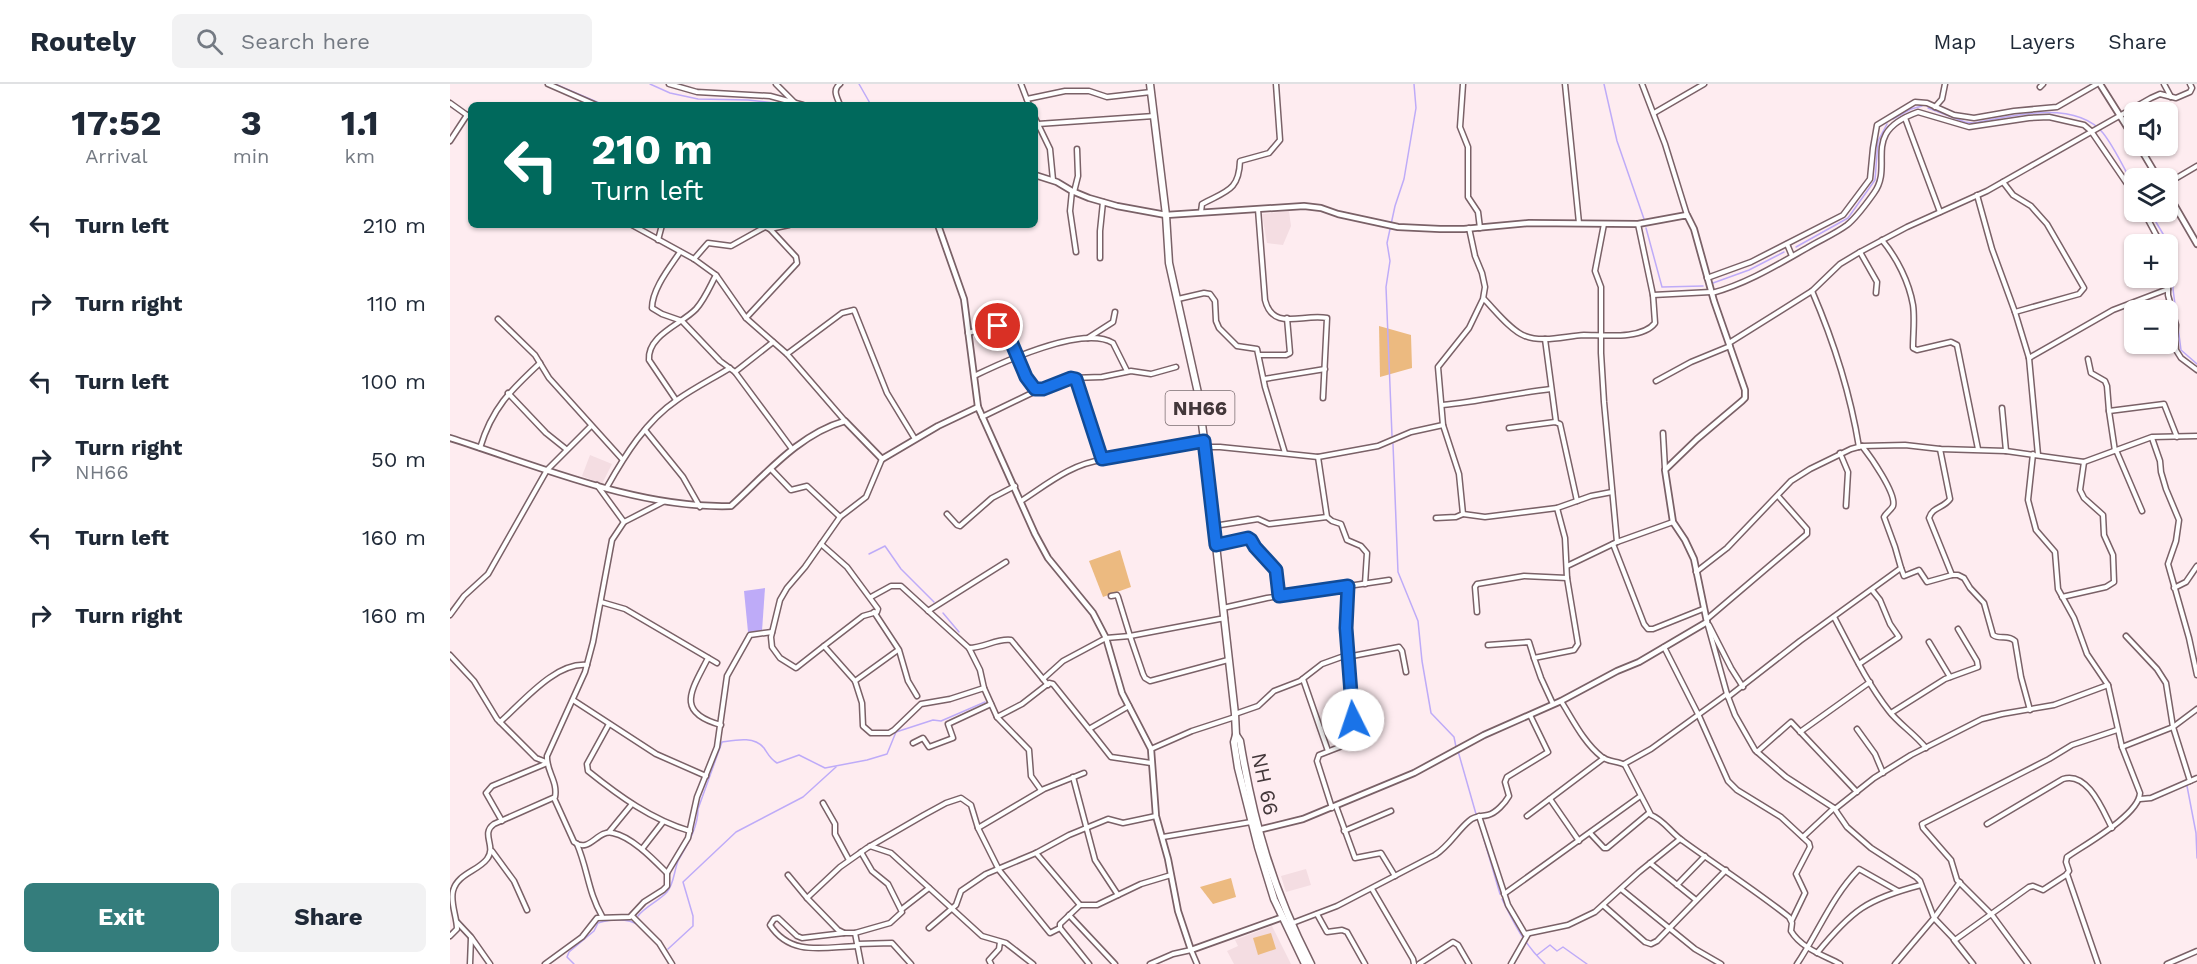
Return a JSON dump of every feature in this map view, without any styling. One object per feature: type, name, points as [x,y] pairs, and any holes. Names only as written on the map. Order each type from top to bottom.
[{"type":"highway","name":"NH66","points":[[1151,88],[1166,215],[1169,263],[1197,393],[1205,444],[1236,735]]},
{"type":"highway","name":"NH 66","points":[[1236,735],[1234,742],[1238,768],[1251,822],[1256,831]]},
{"type":"highway","name":"NH 66","points":[[1236,735],[1240,741],[1256,831],[1285,917],[1311,964]]},
{"type":"highway","name":"NH 66","points":[[1289,925],[1305,964]]},
{"type":"street","points":[[548,84],[590,102]]},
{"type":"street","points":[[669,84],[697,92],[770,96],[794,102]]},
{"type":"street","points":[[776,84],[794,102]]},
{"type":"street","points":[[839,102],[835,91],[840,84]]},
{"type":"street","points":[[1021,84],[1028,102]]},
{"type":"street","points":[[1201,212],[1202,204],[1230,189],[1240,178],[1240,161],[1269,153],[1280,140],[1276,84]]},
{"type":"street","points":[[1463,84],[1460,127],[1468,147],[1468,197],[1478,212],[1480,228]]},
{"type":"street","points":[[1565,84],[1579,223]]},
{"type":"street","points":[[1642,84],[1654,113],[1687,215],[1694,229],[1711,293],[1745,390],[1744,399],[1690,445],[1665,470]]},
{"type":"street","points":[[1654,113],[1704,84]]},
{"type":"street","points":[[1935,107],[1942,99],[1945,84]]},
{"type":"street","points":[[1653,295],[1711,293],[1735,285],[1849,223],[1876,191],[1879,183],[1882,142],[1893,125],[1925,108],[1935,107],[1966,118],[2051,108],[2061,106],[2099,84],[2124,122]]},
{"type":"street","points":[[2164,84],[2171,98]]},
{"type":"street","points":[[1656,381],[1729,344],[1812,291],[1840,264],[1860,252],[2002,182],[2160,94],[2176,98],[2190,92],[2192,88],[2190,84]]},
{"type":"street","points":[[1027,99],[1065,91],[1084,90],[1107,97],[1151,88]]},
{"type":"street","points":[[1707,278],[1751,262],[1843,215],[1870,179],[1875,130],[1881,122],[1915,102],[1969,127],[2030,118],[2060,118],[2084,125],[2092,130],[2124,179]]},
{"type":"street","points":[[450,103],[468,116]]},
{"type":"street","points":[[1053,180],[1050,149],[1038,124],[1155,116]]},
{"type":"street","points":[[450,141],[468,118]]},
{"type":"street","points":[[1905,118],[1940,212]]},
{"type":"street","points":[[1887,119],[1893,125]]},
{"type":"street","points":[[1076,252],[1070,211],[1078,176],[1077,149]]},
{"type":"street","points":[[2178,177],[2197,166]]},
{"type":"street","points":[[1038,176],[1053,180],[1073,192],[1103,202],[1166,215],[1304,206],[1398,227],[1480,228],[1511,224],[1638,224],[1687,215]]},
{"type":"street","points":[[2002,182],[2013,195],[2031,206],[2047,224],[2084,288],[2079,294],[2015,312]]},
{"type":"street","points":[[1977,195],[1992,249],[2029,358],[2035,455],[2028,500],[2038,532],[2055,552],[2057,584],[2062,597],[2074,618],[2087,654],[2108,685],[2122,747],[2140,793],[2139,799],[2112,828],[2067,857],[2066,862],[2069,869],[2067,874],[2098,964]]},
{"type":"street","points":[[1101,258],[1100,231],[1103,202]]},
{"type":"street","points":[[1258,209],[1266,304],[1272,315],[1287,318],[1327,318],[1323,398]]},
{"type":"street","points":[[2178,211],[2197,244]]},
{"type":"street","points":[[1604,224],[1595,271],[1601,288],[1604,402],[1615,543],[1644,624],[1648,629],[1703,609]]},
{"type":"street","points":[[1484,299],[1524,336],[1545,339],[1626,335],[1652,327],[1655,319],[1653,295],[1638,224]]},
{"type":"street","points":[[637,228],[694,259],[716,275],[746,318],[788,354],[845,421],[882,459]]},
{"type":"street","points":[[658,240],[661,228]]},
{"type":"street","points":[[694,259],[708,243],[731,246],[763,228]]},
{"type":"street","points":[[746,318],[797,263],[796,257],[766,228]]},
{"type":"street","points":[[939,228],[964,299],[973,376],[982,417],[1048,558],[1093,613],[1106,638],[1122,693],[1151,749],[1156,816],[1178,911],[1197,964]]},
{"type":"street","points":[[1463,514],[1459,474],[1443,424],[1438,367],[1469,328],[1484,299],[1485,286],[1468,228]]},
{"type":"street","points":[[1882,240],[1895,257],[1910,296],[1913,315],[1913,348],[1917,350],[1951,342],[1957,345],[1978,449]]},
{"type":"street","points":[[1787,245],[1792,255]]},
{"type":"street","points":[[680,252],[663,279],[651,305],[654,310],[682,321],[735,372],[792,449]]},
{"type":"street","points":[[1860,252],[1878,282],[1876,293]]},
{"type":"street","points":[[676,400],[648,358],[656,341],[682,321],[702,301],[716,275]]},
{"type":"street","points":[[2029,358],[2113,310],[2168,289],[2176,325],[2176,350],[2181,358],[2197,370]]},
{"type":"street","points":[[1812,291],[1842,368],[1861,446],[1882,475],[1892,501],[1892,507],[1884,517],[1904,576],[1919,570],[1927,582],[1952,575],[1964,578],[1984,603],[1993,634],[1996,637],[2011,637],[2014,641],[2030,710]]},
{"type":"street","points":[[1178,299],[1207,293],[1212,295],[1219,328],[1238,346],[1256,348],[1285,453]]},
{"type":"street","points":[[788,354],[842,313],[854,310],[887,393],[915,439]]},
{"type":"street","points":[[973,376],[1018,356],[1088,338],[1113,322],[1115,312]]},
{"type":"street","points":[[1258,355],[1288,354],[1287,318]]},
{"type":"street","points":[[498,319],[535,355],[549,378],[622,459]]},
{"type":"street","points":[[968,333],[994,326],[1001,327],[1007,332],[1029,382],[1039,390]]},
{"type":"street","points":[[1088,338],[1102,339],[1113,344],[1127,371]]},
{"type":"street","points":[[1545,339],[1556,422],[1561,428],[1577,501]]},
{"type":"street","points":[[735,372],[773,342]]},
{"type":"street","points":[[2088,359],[2091,373],[2106,383],[2116,450],[2142,511]]},
{"type":"street","points":[[480,448],[490,419],[508,393],[540,363]]},
{"type":"street","points":[[982,417],[1039,390],[1074,378],[1102,377],[1127,371],[1152,374],[1176,367]]},
{"type":"street","points":[[607,487],[622,459],[652,420],[676,400],[730,369]]},
{"type":"street","points":[[1263,380],[1325,369]]},
{"type":"street","points":[[1074,378],[1104,460]]},
{"type":"street","points":[[1442,405],[1471,403],[1508,394],[1551,389]]},
{"type":"street","points":[[508,393],[546,433],[567,449]]},
{"type":"street","points":[[2109,411],[2164,404],[2177,436]]},
{"type":"street","points":[[821,544],[839,559],[871,597],[878,609],[863,616],[800,667],[794,668],[774,652],[771,642],[782,594],[805,567],[821,544],[840,517],[866,497],[882,459],[938,426],[978,407]]},
{"type":"street","points":[[2002,408],[2006,450]]},
{"type":"street","points":[[450,438],[547,470],[663,502],[700,507],[731,506],[792,449],[827,426],[845,421]]},
{"type":"street","points":[[1509,428],[1556,422]]},
{"type":"street","points":[[1022,501],[1065,472],[1093,461],[1156,448],[1205,444],[1318,457],[1378,446],[1411,432],[1443,424]]},
{"type":"street","points":[[450,615],[467,593],[488,574],[547,470],[591,426]]},
{"type":"street","points":[[645,430],[683,477],[700,507]]},
{"type":"street","points":[[1663,433],[1665,470],[1673,522],[1694,559],[1703,609],[1727,696],[1748,739],[1757,752],[1786,777],[1835,809],[1847,827],[1871,848],[1916,877],[1934,918],[1973,964]]},
{"type":"street","points":[[1696,572],[1727,548],[1795,478],[1840,453],[1861,446],[1905,445],[1940,449],[2006,450],[2084,462],[2152,437],[2197,436]]},
{"type":"street","points":[[2152,437],[2160,460],[2163,481],[2179,520],[2176,541],[2168,564],[2197,675]]},
{"type":"street","points":[[1940,449],[1950,499],[1932,511],[1929,518],[1952,575]]},
{"type":"street","points":[[1840,453],[1848,472],[1846,506]]},
{"type":"street","points":[[1318,457],[1327,517],[1341,524],[1347,540],[1360,546],[1367,553],[1365,584]]},
{"type":"street","points":[[2062,597],[2106,587],[2114,582],[2113,555],[2104,535],[2103,515],[2084,498],[2080,490],[2084,462]]},
{"type":"street","points":[[771,469],[791,490],[807,486],[840,517]]},
{"type":"street","points":[[596,484],[624,522]]},
{"type":"street","points":[[947,514],[960,526],[992,498],[1015,486]]},
{"type":"street","points":[[1436,518],[1456,517],[1463,514],[1485,517],[1557,508],[1612,492]]},
{"type":"street","points":[[1256,831],[1303,819],[1414,773],[1461,747],[1562,701],[1617,671],[1639,662],[1707,621],[1807,534],[1807,530],[1778,496]]},
{"type":"street","points":[[602,916],[590,892],[586,868],[577,844],[554,798],[556,786],[547,763],[547,756],[587,665],[612,540],[624,522],[663,502]]},
{"type":"street","points":[[1534,658],[1574,650],[1578,647],[1567,578],[1565,538],[1557,508]]},
{"type":"street","points":[[1214,526],[1258,519],[1269,524],[1327,517]]},
{"type":"street","points":[[1567,566],[1615,543],[1673,522]]},
{"type":"street","points":[[1216,545],[1248,538],[1251,540],[1276,570],[1279,596]]},
{"type":"street","points":[[928,611],[1006,562]]},
{"type":"street","points":[[2174,588],[2186,582],[2197,566]]},
{"type":"street","points":[[1562,701],[1582,734],[1604,758],[1624,764],[1651,749],[1743,687],[1800,641],[1901,568]]},
{"type":"street","points":[[1477,612],[1476,585],[1524,576],[1567,578]]},
{"type":"street","points":[[1223,608],[1279,596],[1389,580]]},
{"type":"street","points":[[871,597],[897,585],[904,588],[969,648],[980,670],[984,688],[997,717],[1029,750],[1032,776],[1041,790]]},
{"type":"street","points":[[1348,586],[1347,656],[1355,741],[1319,755],[1317,761],[1355,858],[1382,853],[1395,876]]},
{"type":"street","points":[[1859,664],[1899,637],[1890,624],[1880,600],[1872,590]]},
{"type":"street","points":[[1111,596],[1117,595],[1118,597],[1143,674],[1150,681],[1229,660]]},
{"type":"street","points":[[601,602],[625,609],[717,663]]},
{"type":"street","points":[[874,612],[898,650],[908,681],[917,696]]},
{"type":"street","points":[[1834,617],[1859,664],[1891,713],[1915,734],[1926,748]]},
{"type":"street","points":[[1043,679],[1063,661],[1106,638],[1130,636],[1225,618]]},
{"type":"street","points":[[1707,621],[1743,687]]},
{"type":"street","points":[[1891,713],[1950,677],[1977,668],[1978,665],[1958,629]]},
{"type":"street","points":[[545,964],[582,937],[593,921],[602,916],[625,918],[632,916],[644,902],[663,890],[667,873],[684,848],[697,797],[717,747],[727,676],[747,639],[753,634],[772,632]]},
{"type":"street","points":[[2126,636],[2150,661],[2166,683],[2173,727],[2190,781]]},
{"type":"street","points":[[969,648],[1011,639],[1047,685]]},
{"type":"street","points":[[1488,645],[1529,642],[1541,678],[1553,704]]},
{"type":"street","points":[[1929,642],[1950,677]]},
{"type":"street","points":[[824,646],[855,681],[862,703],[863,726],[871,733],[878,734],[894,730],[921,704],[950,699],[984,688]]},
{"type":"street","points":[[1151,749],[1258,706],[1274,691],[1303,678],[1322,664],[1347,656],[1400,647],[1406,672]]},
{"type":"street","points":[[1664,647],[1699,716],[1726,777],[1732,785],[1781,817],[1809,843],[1810,847],[1796,876],[1805,893],[1792,920],[1791,933],[1808,948],[1840,964]]},
{"type":"street","points":[[855,681],[898,650]]},
{"type":"street","points":[[450,655],[474,681],[500,722],[536,758],[547,763]]},
{"type":"street","points":[[708,657],[691,695],[691,706],[694,712],[704,720],[721,724]]},
{"type":"street","points":[[500,722],[556,673],[570,666],[587,665]]},
{"type":"street","points":[[1303,678],[1328,751]]},
{"type":"street","points":[[1800,732],[1870,682]]},
{"type":"street","points":[[997,717],[1022,705],[1047,685],[1053,684],[1111,757],[1151,763]]},
{"type":"street","points":[[1803,837],[1835,809],[1883,773],[1982,719],[2054,705],[2108,685]]},
{"type":"street","points":[[573,700],[656,754],[706,776]]},
{"type":"street","points":[[912,742],[923,738],[929,747],[953,738],[948,724],[991,704]]},
{"type":"street","points":[[1089,729],[1129,706]]},
{"type":"street","points":[[2122,747],[2173,727],[2197,709]]},
{"type":"street","points":[[1289,925],[1372,889],[1438,854],[1470,820],[1491,814],[1508,798],[1505,782],[1507,777],[1547,754],[1530,715]]},
{"type":"street","points":[[1757,752],[1791,722],[1857,792]]},
{"type":"street","points":[[609,724],[587,764],[587,769],[617,795],[663,822],[690,831]]},
{"type":"street","points":[[1857,729],[1875,754],[1883,773]]},
{"type":"street","points":[[2028,964],[1992,915],[1955,877],[1951,861],[1923,828],[1923,822],[2049,759],[2072,744],[2118,730]]},
{"type":"street","points":[[1527,816],[1604,758]]},
{"type":"street","points":[[502,821],[486,793],[489,788],[547,763]]},
{"type":"street","points":[[1624,764],[1649,813],[1658,818],[1680,839],[1754,889],[1792,920]]},
{"type":"street","points":[[978,828],[1041,790],[1084,773]]},
{"type":"street","points":[[1073,777],[1095,860],[1118,895]]},
{"type":"street","points":[[1987,824],[2063,779],[2071,778],[2083,783],[2091,792],[2112,828]]},
{"type":"street","points":[[2139,799],[2151,798],[2197,778]]},
{"type":"street","points":[[1504,894],[1640,797]]},
{"type":"street","points":[[527,910],[514,881],[491,850],[488,831],[491,825],[554,798]]},
{"type":"street","points":[[807,898],[849,860],[870,846],[957,799],[965,799],[971,805],[978,828],[999,870],[1050,933],[1060,928],[1060,924],[1080,905],[1097,905],[1141,884],[1171,875]]},
{"type":"street","points":[[1550,799],[1579,841]]},
{"type":"street","points":[[823,803],[835,824],[835,834],[849,860]]},
{"type":"street","points":[[577,844],[586,845],[609,832],[632,804]]},
{"type":"street","points":[[1344,831],[1391,811]]},
{"type":"street","points":[[1590,833],[1602,846],[1607,848],[1649,813]]},
{"type":"street","points":[[929,928],[954,907],[959,893],[971,883],[1069,835],[1108,819],[1123,823],[1156,816]]},
{"type":"street","points":[[1479,816],[1504,894],[1517,923],[1524,933],[1528,934],[1568,925],[1604,906],[1650,863],[1680,839]]},
{"type":"street","points":[[642,849],[663,822]]},
{"type":"street","points":[[1162,837],[1251,822]]},
{"type":"street","points":[[609,832],[621,836],[642,849],[667,873]]},
{"type":"street","points":[[870,846],[891,852],[929,888],[954,907],[982,936],[1014,947],[1033,964]]},
{"type":"street","points":[[450,936],[457,929],[452,897],[455,885],[488,858],[491,850]]},
{"type":"street","points":[[861,852],[872,871],[888,884],[902,909]]},
{"type":"street","points":[[1036,853],[1080,905]]},
{"type":"street","points":[[1677,885],[1705,856]]},
{"type":"street","points":[[1650,863],[1696,900]]},
{"type":"street","points":[[1797,964],[1833,904],[1859,869],[1898,891]]},
{"type":"street","points":[[1604,906],[1648,943],[1655,942],[1726,870]]},
{"type":"street","points":[[1954,940],[1960,939],[2029,887],[2033,886],[2043,890],[2067,874]]},
{"type":"street","points":[[788,875],[807,898],[843,933]]},
{"type":"street","points":[[1895,964],[1934,918],[1960,882]]},
{"type":"street","points":[[1817,952],[1857,910],[1898,891],[1921,885]]},
{"type":"street","points":[[911,964],[892,943],[796,947],[770,925],[774,919],[778,918],[796,936],[802,938],[855,933],[890,923],[901,914],[902,909],[929,888]]},
{"type":"street","points":[[1372,889],[1414,964]]},
{"type":"street","points":[[1621,889],[1695,949],[1721,964]]},
{"type":"street","points":[[1317,914],[1327,932],[1342,930],[1347,932],[1365,964]]},
{"type":"street","points":[[1070,915],[1116,964]]},
{"type":"street","points":[[632,916],[659,943],[672,964]]},
{"type":"street","points":[[1150,964],[1173,954],[1191,950],[1285,917]]},
{"type":"street","points":[[457,922],[490,964]]},
{"type":"street","points":[[1060,928],[1089,964]]},
{"type":"street","points":[[855,933],[861,964]]},
{"type":"street","points":[[1511,964],[1528,934]]},
{"type":"street","points":[[470,964],[471,937]]},
{"type":"street","points":[[991,964],[989,960],[1000,946],[1000,942]]},
{"type":"street","points":[[1419,964],[1453,942],[1458,945],[1469,964]]},
{"type":"street","points":[[2167,964],[2197,951]]},
{"type":"shaded area","points":[[1289,211],[1291,226],[1283,245],[1267,243],[1262,214]]},
{"type":"shaded area","points":[[1379,326],[1411,335],[1412,368],[1380,377]]},
{"type":"shaded area","points":[[590,455],[612,464],[602,484],[582,476]]},
{"type":"shaded area","points":[[1120,550],[1131,587],[1103,597],[1089,561]]},
{"type":"shaded area","points":[[765,588],[762,631],[748,632],[744,591]]},
{"type":"shaded area","points":[[1306,869],[1311,885],[1286,892],[1281,876]]},
{"type":"shaded area","points":[[1231,878],[1236,897],[1213,904],[1200,887]]},
{"type":"shaded area","points":[[1272,926],[1291,964],[1234,964],[1227,951],[1238,946],[1235,940]]},
{"type":"shaded area","points":[[1271,933],[1276,949],[1258,955],[1253,938]]},
{"type":"waterway","points":[[555,84],[597,102]]},
{"type":"waterway","points":[[650,84],[670,93],[698,99],[765,102]]},
{"type":"waterway","points":[[859,84],[869,102]]},
{"type":"waterway","points":[[1392,436],[1386,287],[1390,261],[1387,243],[1404,179],[1416,108],[1414,84]]},
{"type":"waterway","points":[[1604,84],[1617,141],[1644,219]]},
{"type":"waterway","points":[[1893,119],[1922,106]]},
{"type":"waterway","points":[[1928,108],[1973,123],[2023,114],[2059,113],[2076,116],[2091,123],[2103,133],[2124,168]]},
{"type":"waterway","points":[[1796,247],[1848,218],[1875,180],[1878,141],[1887,124]]},
{"type":"waterway","points":[[2156,222],[2172,249],[2173,289],[2181,350],[2197,364]]},
{"type":"waterway","points":[[1646,228],[1662,287],[1703,286]]},
{"type":"waterway","points":[[1713,283],[1749,270],[1784,252]]},
{"type":"waterway","points":[[1393,444],[1398,572],[1418,621],[1431,713],[1454,737],[1456,747]]},
{"type":"waterway","points":[[869,554],[885,546],[901,569],[934,602]]},
{"type":"waterway","points":[[943,613],[959,632]]},
{"type":"waterway","points":[[638,916],[664,895],[671,885],[678,861],[694,830],[698,809],[722,742],[750,740],[760,744],[777,763],[799,755],[825,768],[887,754],[896,732],[933,720],[941,721],[985,702]]},
{"type":"waterway","points":[[1458,751],[1476,814]]},
{"type":"waterway","points":[[668,949],[693,926],[693,916],[683,882],[736,832],[803,797],[836,767]]},
{"type":"waterway","points":[[2187,786],[2196,833],[2197,858]]},
{"type":"waterway","points":[[1478,819],[1500,894]]},
{"type":"waterway","points":[[1502,899],[1520,934],[1545,964]]},
{"type":"waterway","points":[[574,964],[567,957],[569,952],[594,931],[598,923],[619,920],[630,921],[640,926]]},
{"type":"waterway","points":[[1537,955],[1550,945],[1557,951],[1563,947],[1587,964]]},
{"type":"waterway","points":[[665,957],[670,964]]},
{"type":"route","points":[[998,326],[1007,332],[1026,377],[1035,389],[1043,389],[1071,378],[1076,379],[1102,459],[1204,441],[1216,545],[1248,538],[1251,540],[1276,570],[1279,596],[1348,586],[1347,657],[1353,720]]}]
